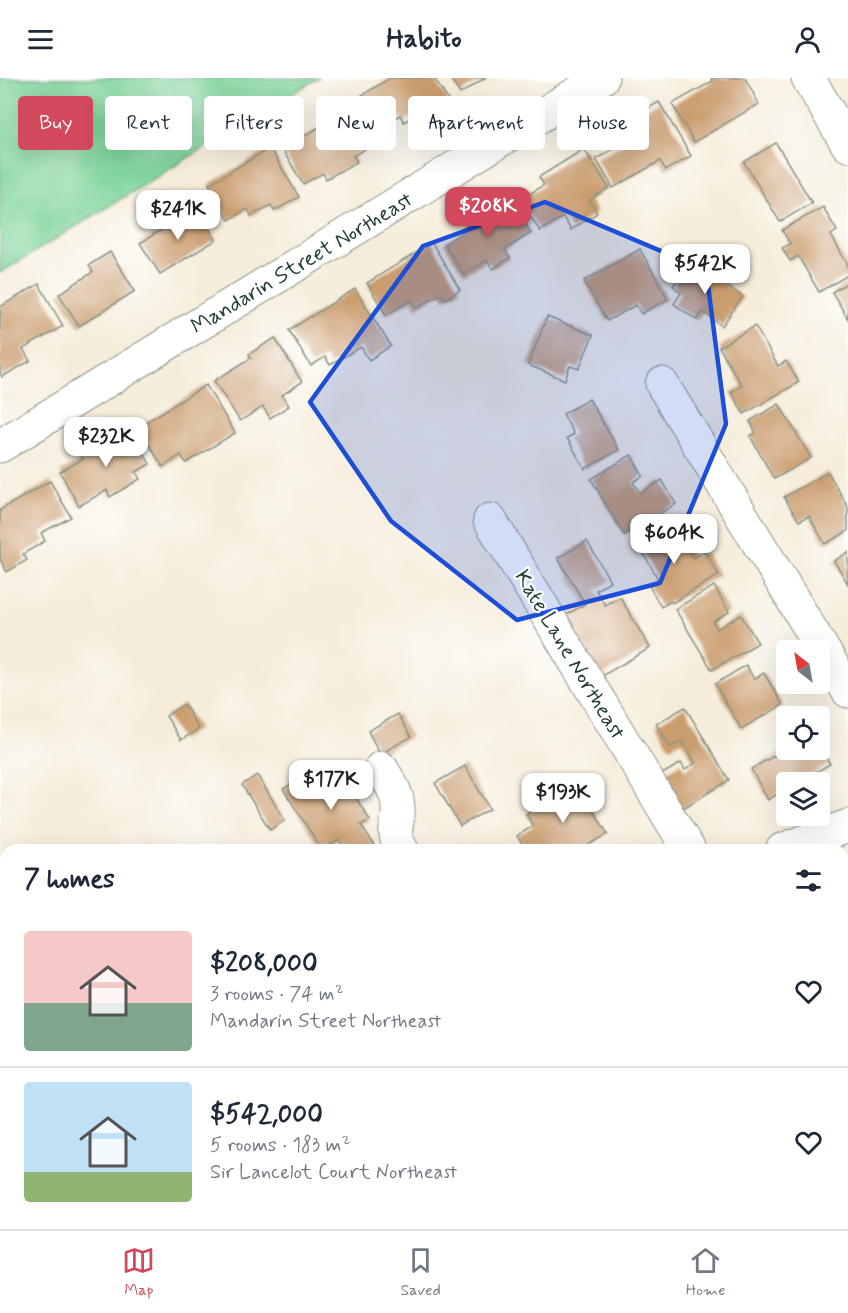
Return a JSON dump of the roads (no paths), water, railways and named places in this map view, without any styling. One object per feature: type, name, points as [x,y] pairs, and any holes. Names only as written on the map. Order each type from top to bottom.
[{"type":"street","name":"Mandarin Street Northeast","points":[[0,446],[602,78]]},
{"type":"street","points":[[808,78],[848,145]]},
{"type":"street","points":[[662,384],[848,692]]},
{"type":"street","name":"Kate Lane Northeast","points":[[490,520],[685,844]]},
{"type":"street","points":[[381,768],[395,790],[399,809],[395,828],[398,844]]},
{"type":"street","points":[[798,844],[848,826]]}]
